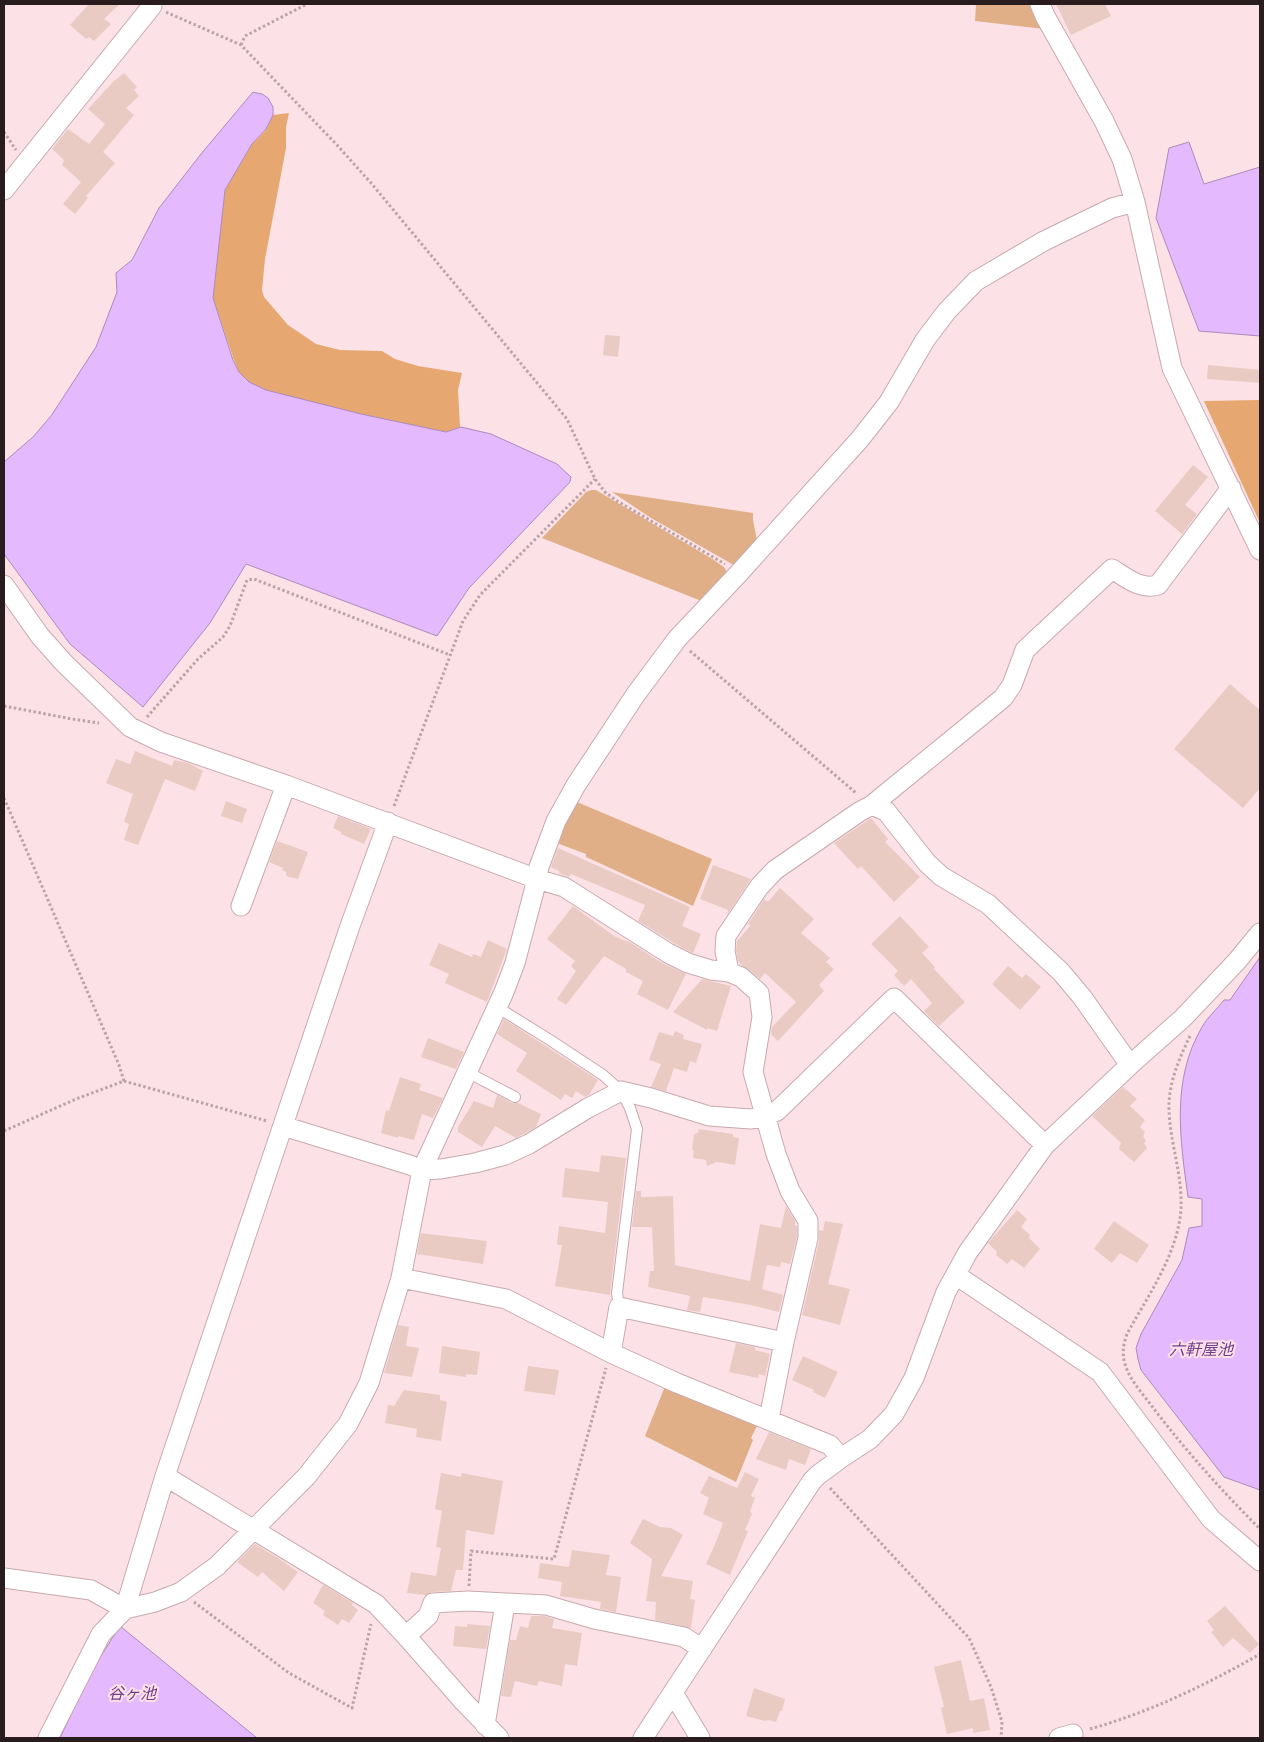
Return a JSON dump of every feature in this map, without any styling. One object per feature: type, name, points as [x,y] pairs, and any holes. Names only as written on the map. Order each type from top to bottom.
[{"type":"street","points":[[1040,4],[1104,121],[1122,159],[1135,202],[1172,368],[1260,550]]},
{"type":"street","points":[[4,190],[152,6]]},
{"type":"street","points":[[4,1578],[91,1590],[125,1609],[155,1602],[181,1592],[218,1566],[306,1477],[348,1424],[369,1383],[401,1278],[422,1170],[497,1007],[515,963],[539,867],[556,822],[576,785],[636,694],[676,639],[740,572],[860,439],[889,402],[925,340],[947,311],[976,282],[1044,241],[1112,208],[1135,202]]},
{"type":"street","points":[[729,972],[724,951],[726,936],[759,887],[776,870],[872,805],[1003,698],[1012,684],[1025,650],[1112,569],[1140,585],[1149,588],[1158,585],[1230,488]]},
{"type":"street","points":[[4,585],[40,636],[64,664],[130,727],[161,742],[286,785],[537,879],[564,887],[668,953],[711,970],[729,972],[741,977],[759,993],[762,1017],[753,1072],[776,1154],[790,1191],[808,1220],[808,1238],[784,1342],[769,1419]]},
{"type":"street","points":[[241,906],[286,785]]},
{"type":"street","points":[[872,805],[886,810],[926,863],[941,876],[988,904],[1061,972],[1082,997],[1130,1065]]},
{"type":"street","points":[[48,1738],[101,1634],[125,1609],[165,1476],[350,926],[388,822]]},
{"type":"street","points":[[643,1738],[812,1482],[818,1475],[870,1439],[894,1414],[914,1378],[946,1292],[968,1252],[1045,1145],[1183,1018],[1236,962],[1260,933]]},
{"type":"street","points":[[283,1126],[410,1164],[422,1170],[458,1166],[505,1155],[529,1144],[588,1108],[621,1091],[709,1116],[751,1119],[777,1111],[894,998],[1045,1145]]},
{"type":"street","points":[[956,1275],[1100,1372],[1211,1519],[1260,1561]]},
{"type":"street","points":[[401,1278],[506,1299],[610,1353],[677,1383],[769,1419],[830,1446],[841,1458]]},
{"type":"street","points":[[610,1353],[619,1307],[784,1342]]},
{"type":"street","points":[[165,1476],[376,1604],[485,1725],[499,1738]]},
{"type":"street","points":[[406,1636],[428,1616],[433,1603],[468,1601],[546,1605],[594,1619],[684,1638],[702,1648]]},
{"type":"street","points":[[485,1725],[504,1604]]},
{"type":"street","points":[[673,1693],[700,1738]]},
{"type":"lane","points":[[497,1007],[603,1075],[621,1091],[630,1108],[637,1129],[616,1294],[619,1307]]},
{"type":"lane","points":[[467,1072],[515,1097]]},
{"type":"path","points":[[241,45],[245,36],[307,4]]},
{"type":"path","points":[[152,6],[241,45],[338,145],[567,419],[595,479],[605,492],[617,501],[740,572]]},
{"type":"path","points":[[388,822],[463,621],[480,595],[595,479]]},
{"type":"path","points":[[4,706],[72,719],[130,727],[143,722],[198,658],[224,637],[247,580],[254,579],[450,656]]},
{"type":"path","points":[[676,639],[872,805]]},
{"type":"path","points":[[4,798],[119,1065],[124,1081]]},
{"type":"path","points":[[1192,1033],[1172,1079],[1169,1109],[1180,1196],[1180,1222],[1167,1263],[1127,1334],[1123,1355],[1134,1382],[1183,1446],[1223,1492],[1260,1529]]},
{"type":"path","points":[[4,1132],[76,1099],[124,1081],[283,1126]]},
{"type":"path","points":[[468,1601],[471,1551],[554,1559],[610,1353]]},
{"type":"path","points":[[818,1475],[969,1638],[991,1687],[1002,1722],[1001,1738]]},
{"type":"path","points":[[181,1592],[289,1673],[352,1708],[376,1604]]},
{"type":"path","points":[[1066,1736],[1125,1719],[1187,1693],[1260,1654]]},
{"type":"shaded area","points":[[976,4],[1032,4],[1044,29],[975,21]]},
{"type":"shaded area","points":[[289,113],[286,127],[286,148],[265,259],[262,290],[264,297],[288,325],[316,344],[340,350],[382,351],[395,359],[418,366],[462,373],[458,390],[460,427],[446,432],[361,414],[266,390],[249,382],[239,372],[213,298],[225,190],[252,144],[266,130],[273,115]]},
{"type":"shaded area","points":[[1260,400],[1260,523],[1204,401]]},
{"type":"shaded area","points":[[596,490],[714,560],[725,568],[727,574],[704,602],[542,538],[586,492]]},
{"type":"shaded area","points":[[612,492],[753,513],[758,546],[742,564],[732,564],[651,518]]},
{"type":"shaded area","points":[[577,802],[712,859],[693,906],[586,857],[586,854],[554,842]]},
{"type":"shaded area","points":[[666,1384],[758,1424],[751,1438],[753,1440],[736,1482],[645,1436]]},
{"type":"water","points":[[253,92],[268,98],[273,107],[273,115],[266,129],[252,144],[225,190],[213,298],[233,360],[239,372],[249,382],[266,390],[361,414],[446,432],[461,427],[491,434],[557,464],[571,477],[570,482],[469,588],[437,636],[246,564],[210,623],[143,707],[70,644],[4,554],[4,462],[33,437],[51,416],[96,347],[117,292],[116,273],[132,260],[159,208]]},
{"type":"water","points":[[1189,142],[1204,184],[1260,167],[1260,336],[1199,331],[1156,218],[1169,148]]},
{"type":"water","name":"六軒屋池","points":[[1260,957],[1260,1490],[1224,1477],[1141,1370],[1136,1348],[1141,1334],[1182,1260],[1189,1228],[1202,1226],[1202,1199],[1188,1197],[1182,1153],[1180,1110],[1186,1068],[1192,1047],[1204,1024],[1224,1000],[1230,1000]]},
{"type":"water","name":"谷ヶ池","points":[[120,1626],[257,1738],[60,1738],[92,1670]]},
{"type":"building","points":[[89,4],[120,4],[104,19],[111,24],[94,41],[89,37],[86,39],[70,25]]},
{"type":"building","points":[[1056,4],[1105,4],[1111,16],[1071,35]]},
{"type":"building","points":[[124,73],[137,87],[134,90],[139,96],[126,108],[134,115],[103,152],[115,163],[86,196],[88,198],[75,214],[63,204],[81,182],[62,165],[64,160],[52,149],[68,129],[89,144],[105,124],[88,109]]},
{"type":"building","points":[[605,335],[620,336],[618,357],[603,355]]},
{"type":"building","points":[[1208,365],[1260,370],[1260,383],[1207,379]]},
{"type":"building","points":[[1193,465],[1208,477],[1185,505],[1197,514],[1182,534],[1155,511]]},
{"type":"building","points":[[1230,684],[1260,710],[1260,788],[1243,808],[1174,749]]},
{"type":"building","points":[[135,751],[172,766],[174,760],[188,763],[203,771],[195,791],[165,779],[138,845],[124,840],[129,824],[124,822],[133,794],[106,783],[116,759],[130,764]]},
{"type":"building","points":[[226,801],[247,809],[242,823],[221,816]]},
{"type":"building","points":[[338,816],[371,829],[364,844],[341,834],[341,832],[333,828]]},
{"type":"building","points":[[871,818],[888,839],[885,842],[920,877],[894,902],[861,866],[858,869],[834,843]]},
{"type":"building","points":[[277,841],[308,852],[298,879],[286,876],[286,872],[282,870],[283,868],[269,862]]},
{"type":"building","points":[[558,848],[690,907],[682,926],[701,934],[693,953],[638,921],[645,905],[571,874],[569,877],[559,873],[559,871],[551,867]]},
{"type":"building","points":[[713,865],[751,879],[727,915],[728,910],[700,899]]},
{"type":"building","points":[[780,888],[814,919],[801,933],[830,958],[826,962],[834,969],[819,985],[824,991],[778,1041],[771,1034],[772,1027],[796,1002],[765,973],[760,979],[743,966],[738,961],[736,950],[737,941],[751,925],[748,924],[764,899],[768,902]]},
{"type":"building","points":[[573,906],[614,936],[628,941],[662,963],[686,974],[668,1010],[637,994],[643,981],[626,972],[626,969],[604,956],[566,1005],[557,999],[576,971],[571,966],[575,961],[547,939]]},
{"type":"building","points":[[900,916],[929,947],[922,953],[935,967],[934,969],[965,1002],[939,1026],[924,1011],[932,1003],[911,979],[904,986],[894,975],[898,971],[871,944]]},
{"type":"building","points":[[488,940],[507,949],[487,1002],[445,983],[449,974],[429,965],[439,943],[472,957],[473,954],[481,957]]},
{"type":"building","points":[[1008,966],[1022,978],[1026,974],[1041,987],[1020,1010],[992,984]]},
{"type":"building","points":[[702,979],[731,986],[717,1031],[707,1028],[707,1030],[673,1012]]},
{"type":"building","points":[[504,1019],[598,1080],[589,1095],[585,1097],[576,1091],[572,1098],[565,1094],[561,1100],[516,1071],[527,1053],[497,1034]]},
{"type":"building","points":[[675,1031],[684,1035],[683,1039],[702,1044],[696,1063],[690,1061],[687,1072],[674,1068],[666,1091],[651,1087],[661,1064],[649,1060],[659,1032],[673,1036]]},
{"type":"building","points":[[428,1038],[464,1052],[456,1069],[421,1057]]},
{"type":"building","points":[[400,1077],[421,1084],[419,1090],[443,1098],[433,1118],[422,1114],[414,1140],[381,1133],[386,1110],[389,1111]]},
{"type":"building","points":[[1123,1087],[1137,1099],[1130,1106],[1145,1120],[1140,1127],[1145,1132],[1143,1136],[1147,1148],[1134,1162],[1119,1149],[1121,1143],[1092,1116]]},
{"type":"building","points":[[497,1095],[541,1114],[536,1127],[516,1138],[495,1126],[482,1147],[458,1132],[458,1127],[474,1101],[493,1108]]},
{"type":"building","points":[[699,1129],[733,1134],[733,1137],[739,1138],[735,1165],[717,1162],[707,1166],[706,1160],[693,1158],[694,1134],[698,1133]]},
{"type":"building","points":[[601,1155],[626,1158],[610,1295],[555,1286],[562,1245],[557,1245],[559,1226],[605,1233],[608,1202],[562,1197],[565,1168],[599,1172]]},
{"type":"building","points":[[636,1191],[641,1191],[641,1197],[673,1196],[675,1265],[750,1281],[760,1224],[781,1228],[786,1206],[797,1226],[797,1237],[790,1264],[781,1262],[780,1267],[767,1265],[762,1289],[783,1295],[779,1312],[703,1297],[700,1312],[687,1310],[690,1296],[648,1287],[650,1271],[654,1271],[652,1227],[632,1227]]},
{"type":"building","points":[[1017,1210],[1027,1219],[1021,1227],[1030,1235],[1029,1238],[1040,1249],[1024,1268],[1012,1259],[1007,1264],[996,1255],[997,1252],[988,1243]]},
{"type":"building","points":[[825,1221],[843,1224],[828,1284],[850,1289],[840,1325],[802,1315],[819,1241],[819,1230],[823,1231]]},
{"type":"building","points":[[1114,1221],[1149,1245],[1137,1263],[1120,1253],[1112,1263],[1094,1249]]},
{"type":"building","points":[[421,1233],[487,1241],[483,1264],[417,1254]]},
{"type":"building","points":[[398,1325],[409,1327],[406,1346],[419,1348],[412,1377],[384,1373]]},
{"type":"building","points":[[736,1343],[755,1347],[755,1350],[770,1354],[765,1376],[759,1374],[758,1378],[729,1372]]},
{"type":"building","points":[[442,1346],[480,1352],[477,1375],[466,1374],[466,1377],[439,1373]]},
{"type":"building","points":[[803,1356],[838,1372],[825,1398],[813,1392],[814,1390],[792,1380]]},
{"type":"building","points":[[528,1366],[559,1370],[555,1395],[524,1391]]},
{"type":"building","points":[[404,1390],[440,1395],[440,1400],[447,1402],[441,1441],[416,1437],[417,1429],[385,1423],[388,1405],[394,1406]]},
{"type":"building","points":[[769,1432],[811,1449],[805,1465],[789,1459],[786,1470],[756,1459]]},
{"type":"building","points":[[745,1472],[759,1479],[751,1496],[755,1498],[750,1511],[752,1514],[745,1530],[748,1531],[730,1575],[706,1564],[723,1523],[703,1514],[709,1498],[700,1493],[709,1476],[737,1488]]},
{"type":"building","points":[[441,1473],[461,1477],[462,1473],[503,1481],[494,1535],[466,1530],[463,1570],[456,1570],[451,1591],[432,1592],[425,1595],[407,1593],[411,1572],[436,1576],[441,1548],[436,1547],[442,1511],[435,1509]]},
{"type":"building","points":[[643,1519],[660,1527],[671,1528],[683,1535],[661,1576],[693,1581],[690,1599],[695,1600],[691,1628],[655,1620],[656,1602],[646,1601],[652,1559],[630,1543]]},
{"type":"building","points":[[255,1544],[298,1572],[284,1591],[262,1572],[258,1577],[237,1562]]},
{"type":"building","points":[[572,1550],[610,1555],[606,1575],[621,1577],[616,1612],[600,1609],[601,1602],[560,1596],[562,1582],[538,1578],[540,1563],[569,1567]]},
{"type":"building","points":[[323,1585],[353,1603],[352,1605],[358,1610],[349,1623],[342,1619],[338,1625],[323,1615],[325,1611],[313,1603]]},
{"type":"building","points":[[1225,1606],[1259,1644],[1250,1653],[1233,1638],[1223,1647],[1211,1632],[1214,1630],[1207,1621]]},
{"type":"building","points":[[531,1616],[544,1616],[554,1619],[552,1628],[582,1633],[577,1666],[565,1664],[562,1686],[539,1681],[537,1686],[515,1681],[511,1697],[501,1696],[510,1640],[516,1640],[520,1626],[528,1628]]},
{"type":"building","points":[[467,1624],[490,1626],[486,1649],[453,1646],[455,1626],[467,1627]]},
{"type":"building","points":[[961,1660],[970,1701],[984,1698],[990,1730],[973,1733],[973,1728],[947,1734],[941,1708],[944,1707],[934,1667]]},
{"type":"building","points":[[754,1688],[785,1699],[782,1711],[780,1711],[776,1722],[746,1716]]}]
